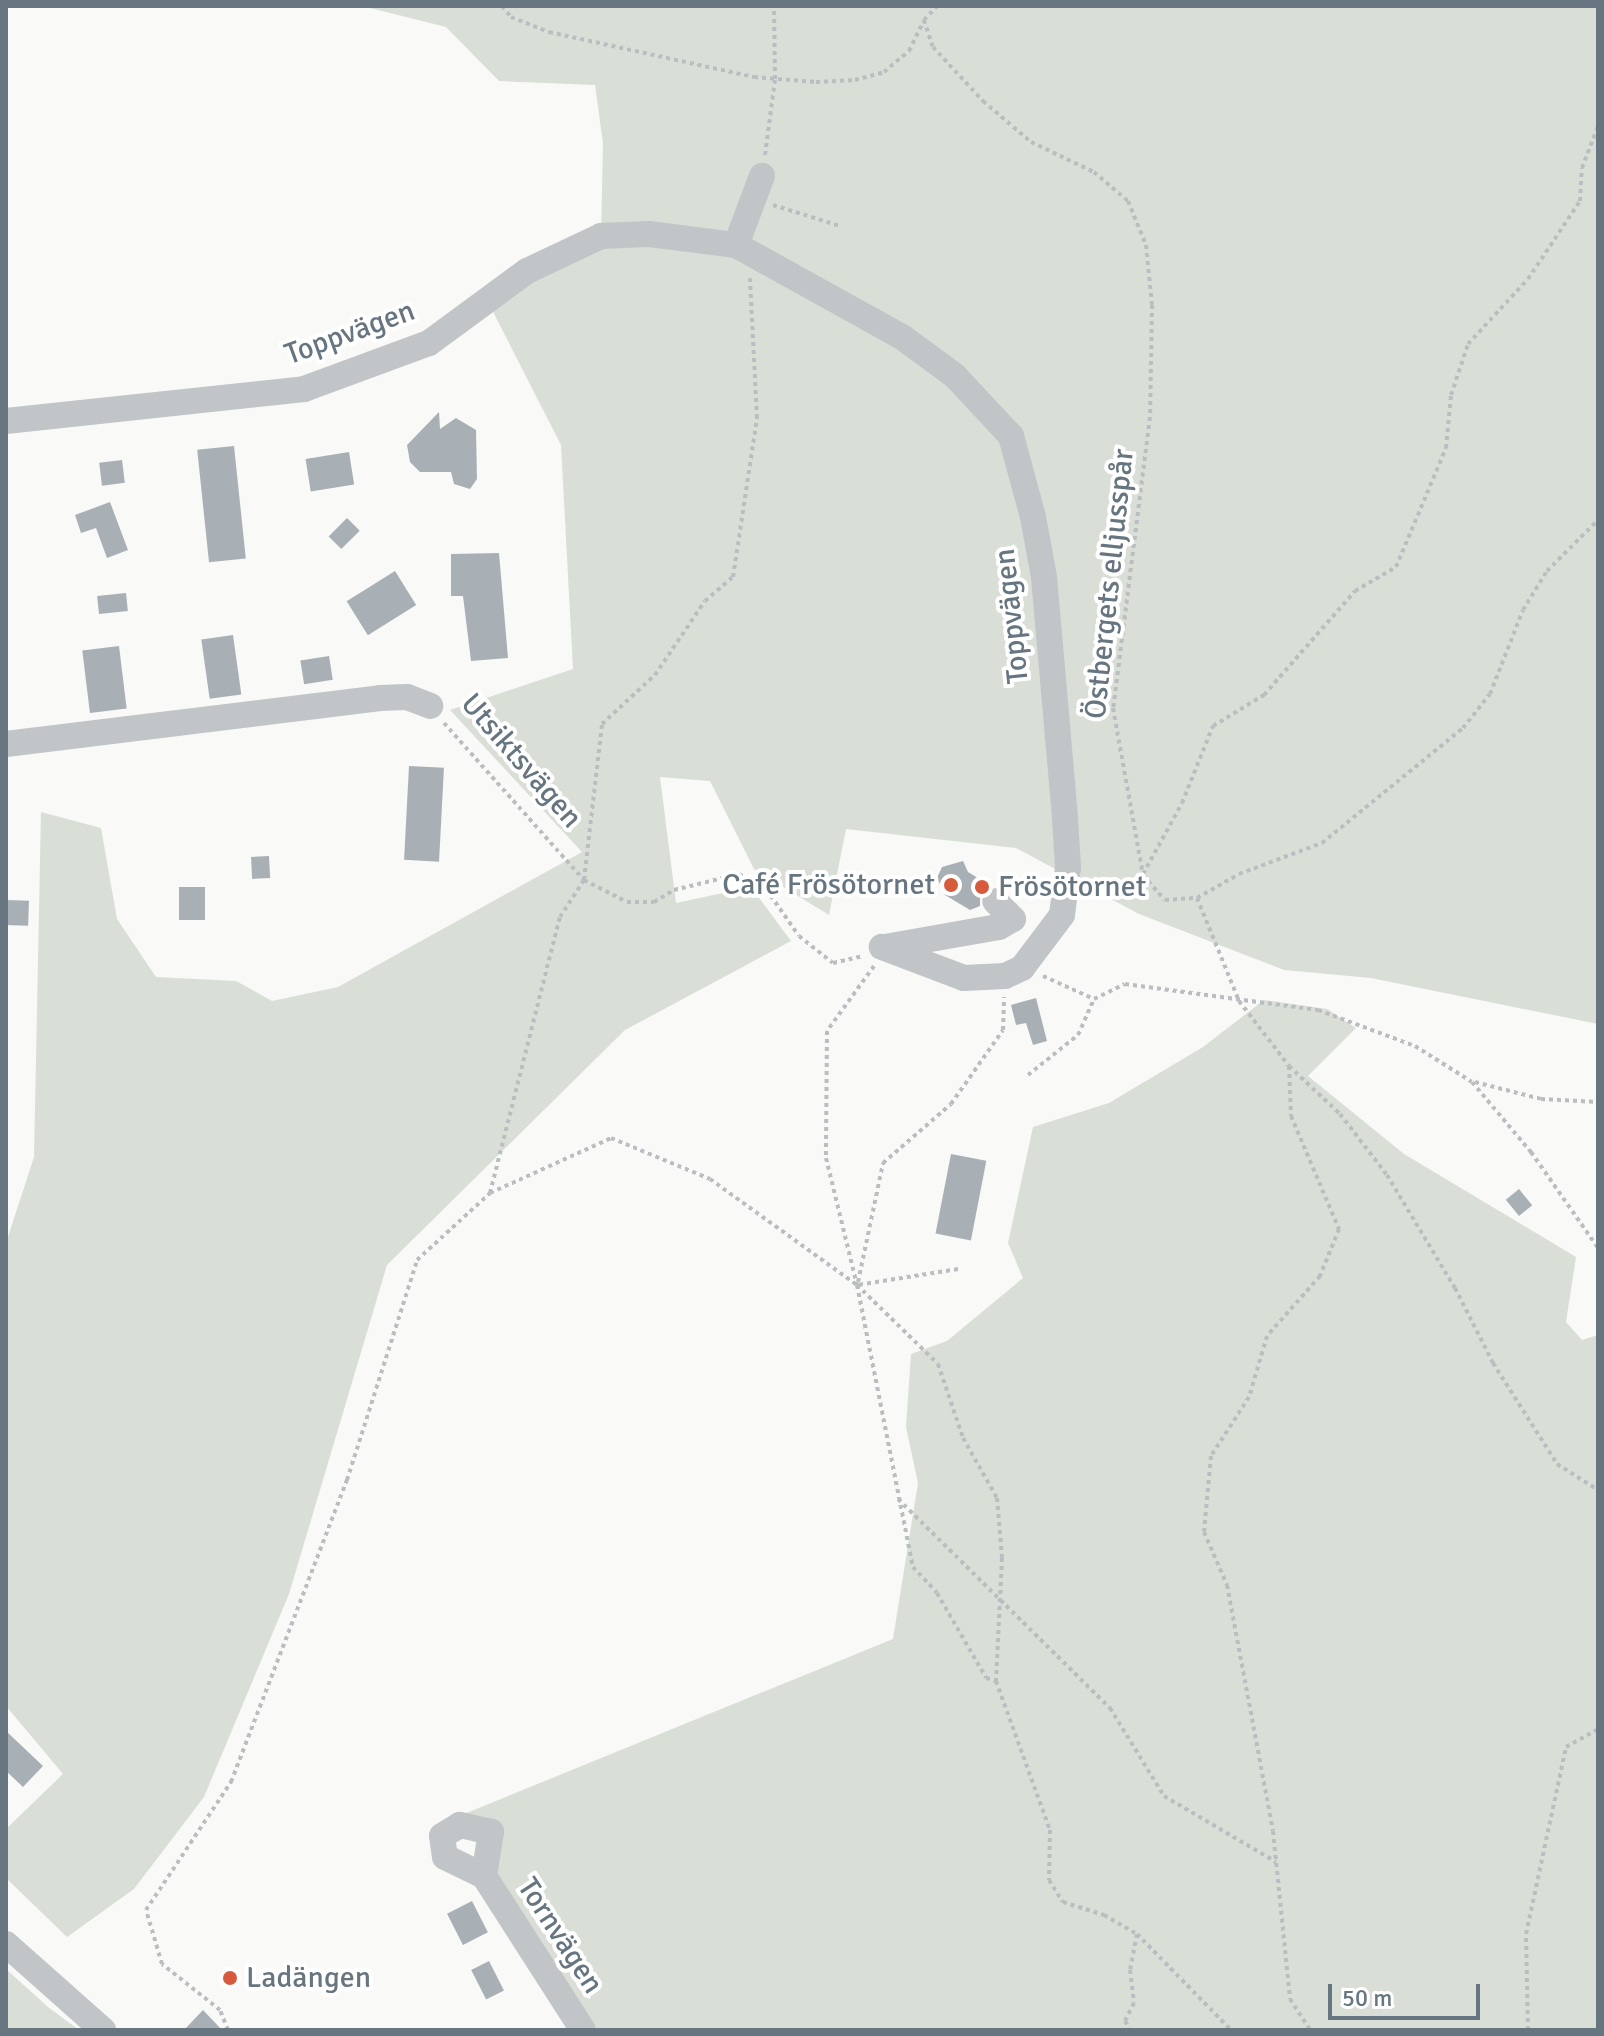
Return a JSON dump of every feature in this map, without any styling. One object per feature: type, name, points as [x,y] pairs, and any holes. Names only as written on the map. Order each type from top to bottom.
[{"type":"street","points":[[742,249],[759,188]]},
{"type":"street","name":"Toppvägen","points":[[6,421],[304,389],[429,343],[527,271],[601,236],[649,234],[742,249],[902,337],[955,376],[1011,436],[1044,577],[1068,867],[1062,915],[1013,972]]},
{"type":"street","name":"Utsiktsvägen","points":[[6,744],[380,698],[407,697],[430,706]]},
{"type":"street","points":[[882,947],[999,927],[1013,919],[995,901]]},
{"type":"street","points":[[882,947],[964,978],[1013,972]]},
{"type":"street","name":"Tornvägen","points":[[484,1876],[583,2030]]},
{"type":"street","points":[[6,1944],[103,2030]]},
{"type":"path","points":[[502,6],[511,17],[549,32],[775,79],[855,80],[884,72],[909,51],[924,20],[937,6]]},
{"type":"path","points":[[774,6],[775,79],[759,188],[840,226]]},
{"type":"path","name":"Östbergets elljusspår","points":[[924,20],[933,47],[983,101],[1031,142],[1094,172],[1128,201],[1146,245],[1152,305],[1150,417],[1113,708],[1143,875]]},
{"type":"path","points":[[1598,126],[1582,168],[1580,201],[1528,279],[1468,344],[1451,395],[1446,448],[1396,567],[1355,591],[1264,695],[1213,726],[1182,803],[1143,875],[1165,900],[1197,898],[1239,874],[1322,843],[1463,728],[1490,694],[1523,610],[1547,571],[1598,520]]},
{"type":"path","points":[[490,1193],[560,917],[584,880],[602,724],[655,675],[705,601],[733,577],[757,418],[742,249]]},
{"type":"path","name":"Utsiktsvägen","points":[[430,706],[584,880],[627,902],[654,902],[674,890],[739,874],[766,889],[799,936],[833,963],[882,947]]},
{"type":"path","points":[[1197,898],[1239,1001],[1289,1066],[1340,1114],[1387,1175],[1455,1288],[1514,1399],[1557,1464],[1598,1490]]},
{"type":"path","points":[[882,947],[868,978],[827,1031],[826,1158],[857,1285],[913,1567],[937,1593],[986,1678],[996,1681]]},
{"type":"path","points":[[857,1285],[883,1163],[951,1104],[1003,1030],[1013,972],[1094,999]]},
{"type":"path","points":[[1028,1075],[1078,1035],[1094,999],[1125,984],[1318,1010],[1415,1046],[1472,1082],[1531,1152],[1598,1248]]},
{"type":"path","points":[[1289,1066],[1291,1116],[1339,1229],[1320,1276],[1267,1336],[1249,1397],[1211,1456],[1204,1532],[1227,1585],[1276,1862],[1290,1999],[1310,2030]]},
{"type":"path","points":[[1472,1082],[1541,1099],[1598,1102]]},
{"type":"path","points":[[228,2030],[220,2010],[162,1964],[146,1910],[231,1782],[347,1480],[417,1260],[490,1193],[611,1138],[710,1179],[857,1285],[938,1364],[963,1438],[997,1498],[1000,1600],[996,1681],[1050,1830],[1049,1880],[1063,1902],[1104,1915],[1137,1934],[1231,2030]]},
{"type":"path","points":[[857,1285],[958,1269]]},
{"type":"path","points":[[897,1497],[1110,1708],[1164,1796],[1276,1862]]},
{"type":"path","points":[[1528,2030],[1526,1934],[1566,1747],[1598,1729]]},
{"type":"path","points":[[1130,2030],[1125,2021],[1134,2003],[1130,1970],[1137,1934]]},
{"type":"shaded area","points":[[362,6],[1598,6],[1598,1024],[1371,978],[1284,970],[1139,914],[1016,848],[846,829],[829,915],[754,869],[710,781],[660,777],[676,903],[751,887],[791,941],[625,1030],[387,1265],[289,1594],[204,1797],[134,1889],[67,1937],[6,1878],[6,1829],[63,1774],[6,1706],[6,1243],[34,1157],[41,812],[101,828],[117,919],[156,977],[236,981],[272,1001],[338,987],[582,852],[450,710],[573,669],[561,445],[487,300],[601,236],[603,143],[595,85],[499,81],[446,27]]},
{"type":"shaded area","points":[[1264,1000],[1327,1009],[1356,1028],[1308,1076],[1404,1154],[1576,1257],[1566,1322],[1582,1340],[1598,1335],[1598,2030],[591,2030],[492,1874],[464,1814],[893,1639],[918,1483],[906,1427],[911,1354],[947,1341],[1023,1278],[1008,1243],[1033,1127],[1109,1103],[1203,1047]]},
{"type":"shaded area","points":[[6,1969],[48,2007],[79,2030],[6,2030]]},
{"type":"building","points":[[439,412],[440,429],[456,418],[476,430],[477,479],[470,489],[454,484],[451,472],[420,472],[410,462],[407,445]]},
{"type":"building","points":[[234,446],[246,558],[209,562],[197,450]]},
{"type":"building","points":[[349,452],[354,485],[311,491],[306,459]]},
{"type":"building","points":[[122,460],[125,483],[102,486],[99,463]]},
{"type":"building","points":[[110,502],[128,550],[107,558],[96,528],[81,533],[75,515]]},
{"type":"building","points":[[347,518],[360,531],[341,549],[329,536]]},
{"type":"building","points":[[499,553],[508,658],[471,661],[463,596],[451,596],[451,554]]},
{"type":"building","points":[[395,571],[416,605],[368,635],[347,601]]},
{"type":"building","points":[[126,593],[128,611],[99,614],[97,596]]},
{"type":"building","points":[[233,635],[241,694],[210,699],[201,639]]},
{"type":"building","points":[[119,646],[127,709],[90,713],[82,651]]},
{"type":"building","points":[[329,656],[333,680],[304,684],[300,661]]},
{"type":"building","points":[[409,766],[444,768],[439,862],[404,860]]},
{"type":"building","points":[[269,856],[270,878],[252,879],[251,857]]},
{"type":"building","points":[[963,861],[968,872],[991,886],[980,896],[980,906],[970,910],[945,895],[937,878],[942,867]]},
{"type":"building","points":[[179,887],[205,887],[205,920],[179,920]]},
{"type":"building","points":[[6,900],[29,901],[28,926],[6,925]]},
{"type":"building","points":[[1036,998],[1047,1041],[1033,1045],[1026,1023],[1016,1025],[1011,1005]]},
{"type":"building","points":[[951,1154],[986,1161],[971,1240],[936,1234]]},
{"type":"building","points":[[1519,1189],[1532,1205],[1519,1216],[1506,1200]]},
{"type":"building","points":[[6,1731],[43,1766],[23,1787],[6,1771]]},
{"type":"building","points":[[472,1901],[488,1932],[463,1945],[447,1914]]},
{"type":"building","points":[[489,1961],[504,1990],[486,1999],[471,1970]]},
{"type":"building","points":[[203,2010],[222,2030],[184,2030]]},
{"type":"place","name":"Café Frösötornet","points":[[951,885]]},
{"type":"place","name":"Frösötornet","points":[[982,887]]},
{"type":"place","name":"Ladängen","points":[[230,1978]]}]
